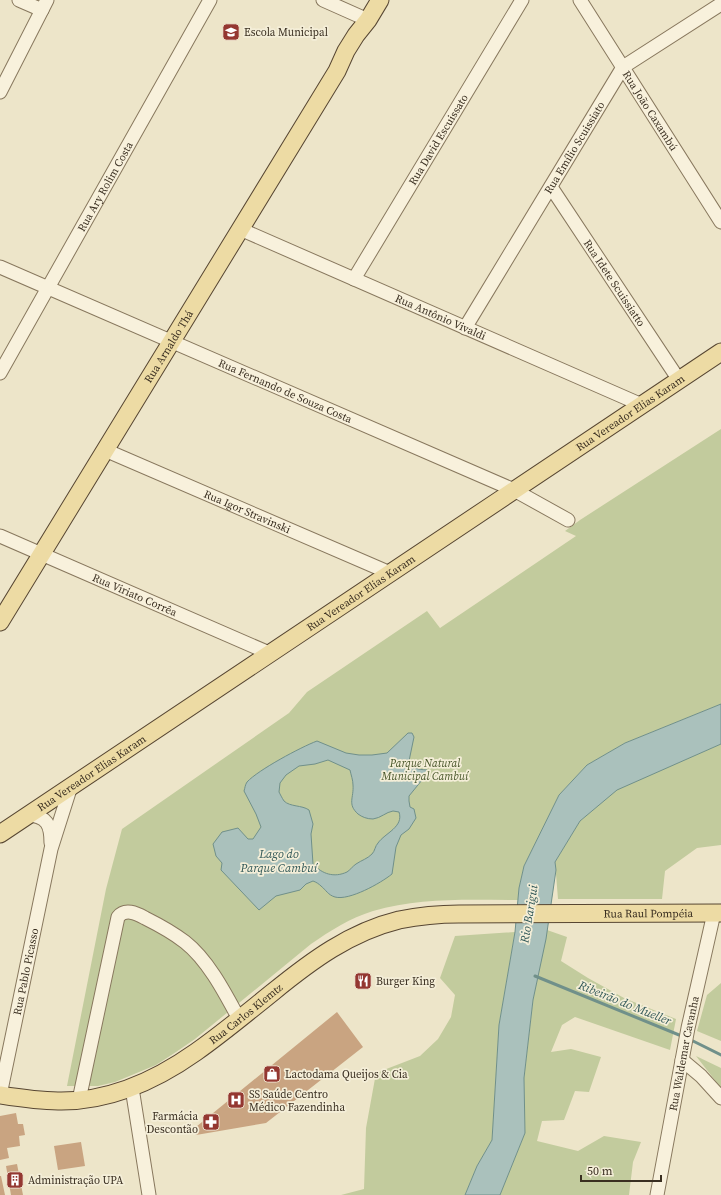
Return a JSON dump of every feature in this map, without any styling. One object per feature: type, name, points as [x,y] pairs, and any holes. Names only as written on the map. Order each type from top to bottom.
[{"type":"main road","name":"Rua Arnaldo Thá","points":[[0,622],[337,71],[352,55],[362,39],[368,20],[380,0]]},
{"type":"main road","name":"Rua Vereador Elias Karam","points":[[0,834],[721,352]]},
{"type":"main road","name":"Rua Raul Pompéia","points":[[488,914],[718,913]]},
{"type":"main road","name":"Rua Carlos Klemtz","points":[[0,1095],[41,1101],[79,1100],[95,1098],[132,1088],[178,1065],[213,1040],[315,959],[357,934],[398,920],[437,914],[488,914]]},
{"type":"street","points":[[0,92],[45,5],[19,0]]},
{"type":"street","name":"Rua Ary Rolim Costa","points":[[0,373],[210,0]]},
{"type":"street","points":[[323,0],[368,20]]},
{"type":"street","name":"Rua David Escuissato","points":[[354,279],[522,0]]},
{"type":"street","name":"Rua João Caxambú","points":[[580,0],[721,222]]},
{"type":"street","name":"Rua Emílio Scuissiato","points":[[465,328],[623,68],[721,4]]},
{"type":"street","name":"Rua Idete Scuissiatto","points":[[551,186],[679,380]]},
{"type":"street","name":"Rua Antônio Vivaldi","points":[[240,229],[642,405]]},
{"type":"street","name":"Rua Fernando de Souza Costa","points":[[0,268],[514,490],[568,520]]},
{"type":"street","name":"Rua Igor Stravinski","points":[[105,450],[390,573]]},
{"type":"street","name":"Rua Viriato Corrêa","points":[[0,536],[269,653]]},
{"type":"street","name":"Rua Pablo Picasso","points":[[0,1095],[51,849],[71,786]]},
{"type":"street","name":"Rua Pablo Picasso","points":[[28,815],[38,815],[44,819],[50,830],[51,849]]},
{"type":"street","points":[[79,1100],[118,917],[124,912],[128,911],[143,917],[168,930],[185,942],[201,958],[213,974],[239,1019]]},
{"type":"street","name":"Rua Waldemar Cavanha","points":[[657,1195],[688,1028],[718,913]]},
{"type":"street","points":[[683,1054],[721,1098]]},
{"type":"street","points":[[132,1088],[149,1195]]},
{"type":"green space","name":"Parque Natural Municipal Cambuí","points":[[721,429],[721,704],[625,743],[587,765],[559,795],[524,866],[518,900],[427,901],[409,903],[373,911],[356,917],[311,944],[195,1039],[156,1065],[115,1082],[98,1086],[67,1086],[106,889],[122,829],[289,713],[307,692],[427,611],[440,628],[576,536],[565,531],[580,520]]},
{"type":"green space","points":[[721,744],[721,845],[697,848],[665,871],[662,899],[558,899],[555,862],[580,821],[617,789]]},
{"type":"green space","points":[[547,930],[567,937],[561,961],[624,998],[676,1019],[670,1050],[575,1017],[562,1025],[551,1052],[571,1049],[601,1057],[589,1092],[575,1091],[564,1120],[542,1121],[537,1141],[578,1151],[604,1136],[641,1142],[633,1162],[629,1195],[500,1195],[525,1133],[524,1078],[533,1000]]},
{"type":"green space","points":[[515,932],[499,1025],[492,1140],[477,1166],[465,1195],[341,1195],[364,1189],[366,1128],[376,1073],[420,1056],[438,1039],[451,1017],[455,995],[440,978],[455,936]]},
{"type":"green space","points":[[721,983],[721,1041],[697,1031],[707,995]]},
{"type":"green space","points":[[696,1056],[721,1068],[721,1088]]},
{"type":"water","name":"Rio Barigui","points":[[721,704],[721,744],[617,790],[580,821],[555,862],[556,870],[546,939],[533,1000],[524,1078],[525,1133],[500,1195],[465,1195],[477,1166],[492,1140],[499,1025],[515,932],[519,888],[524,866],[559,795],[587,765],[625,743]]},
{"type":"water","name":"Lago do Parque Cambuí","points":[[408,733],[412,733],[414,737],[409,761],[416,768],[428,771],[409,796],[410,807],[414,809],[416,818],[409,829],[401,835],[396,847],[392,874],[387,878],[356,894],[341,898],[331,895],[313,881],[306,884],[300,890],[276,896],[259,910],[221,870],[222,863],[216,856],[213,844],[222,832],[238,828],[248,839],[253,839],[261,827],[244,791],[247,782],[260,771],[291,753],[317,741],[346,753],[372,755],[387,753]],"holes":[[[328,760],[350,770],[353,783],[352,804],[358,814],[365,818],[373,819],[394,811],[399,812],[400,817],[396,826],[381,839],[370,856],[356,864],[347,872],[333,875],[324,873],[313,864],[311,834],[313,824],[309,810],[284,801],[279,792],[280,783],[286,775],[299,766],[315,764]]]},
{"type":"building","points":[[337,1012],[363,1047],[266,1123],[196,1135],[191,1131]]},
{"type":"building","points":[[16,1113],[18,1124],[23,1124],[25,1135],[19,1136],[20,1146],[7,1148],[9,1158],[0,1160],[0,1116]]},
{"type":"building","points":[[81,1142],[85,1166],[58,1170],[54,1146]]},
{"type":"building","name":"Administração UPA","points":[[17,1164],[23,1195],[11,1195],[6,1166]]},
{"type":"building","points":[[1,1176],[5,1195],[0,1195]]},
{"type":"waterway","name":"Ribeirão do Mueller","points":[[535,976],[684,1037]]},
{"type":"waterway","name":"Ribeirão do Mueller","points":[[689,1039],[721,1055]]},
{"type":"place","name":"Escola Municipal","points":[[231,32]]},
{"type":"place","name":"Burger King","points":[[363,981]]},
{"type":"place","name":"Lactodama Queijos & Cia","points":[[272,1074]]},
{"type":"place","name":"SS Saúde Centro Médico Fazendinha","points":[[236,1100]]},
{"type":"place","name":"Farmácia Descontão","points":[[211,1122]]},
{"type":"place","name":"Administração UPA","points":[[15,1180]]}]
